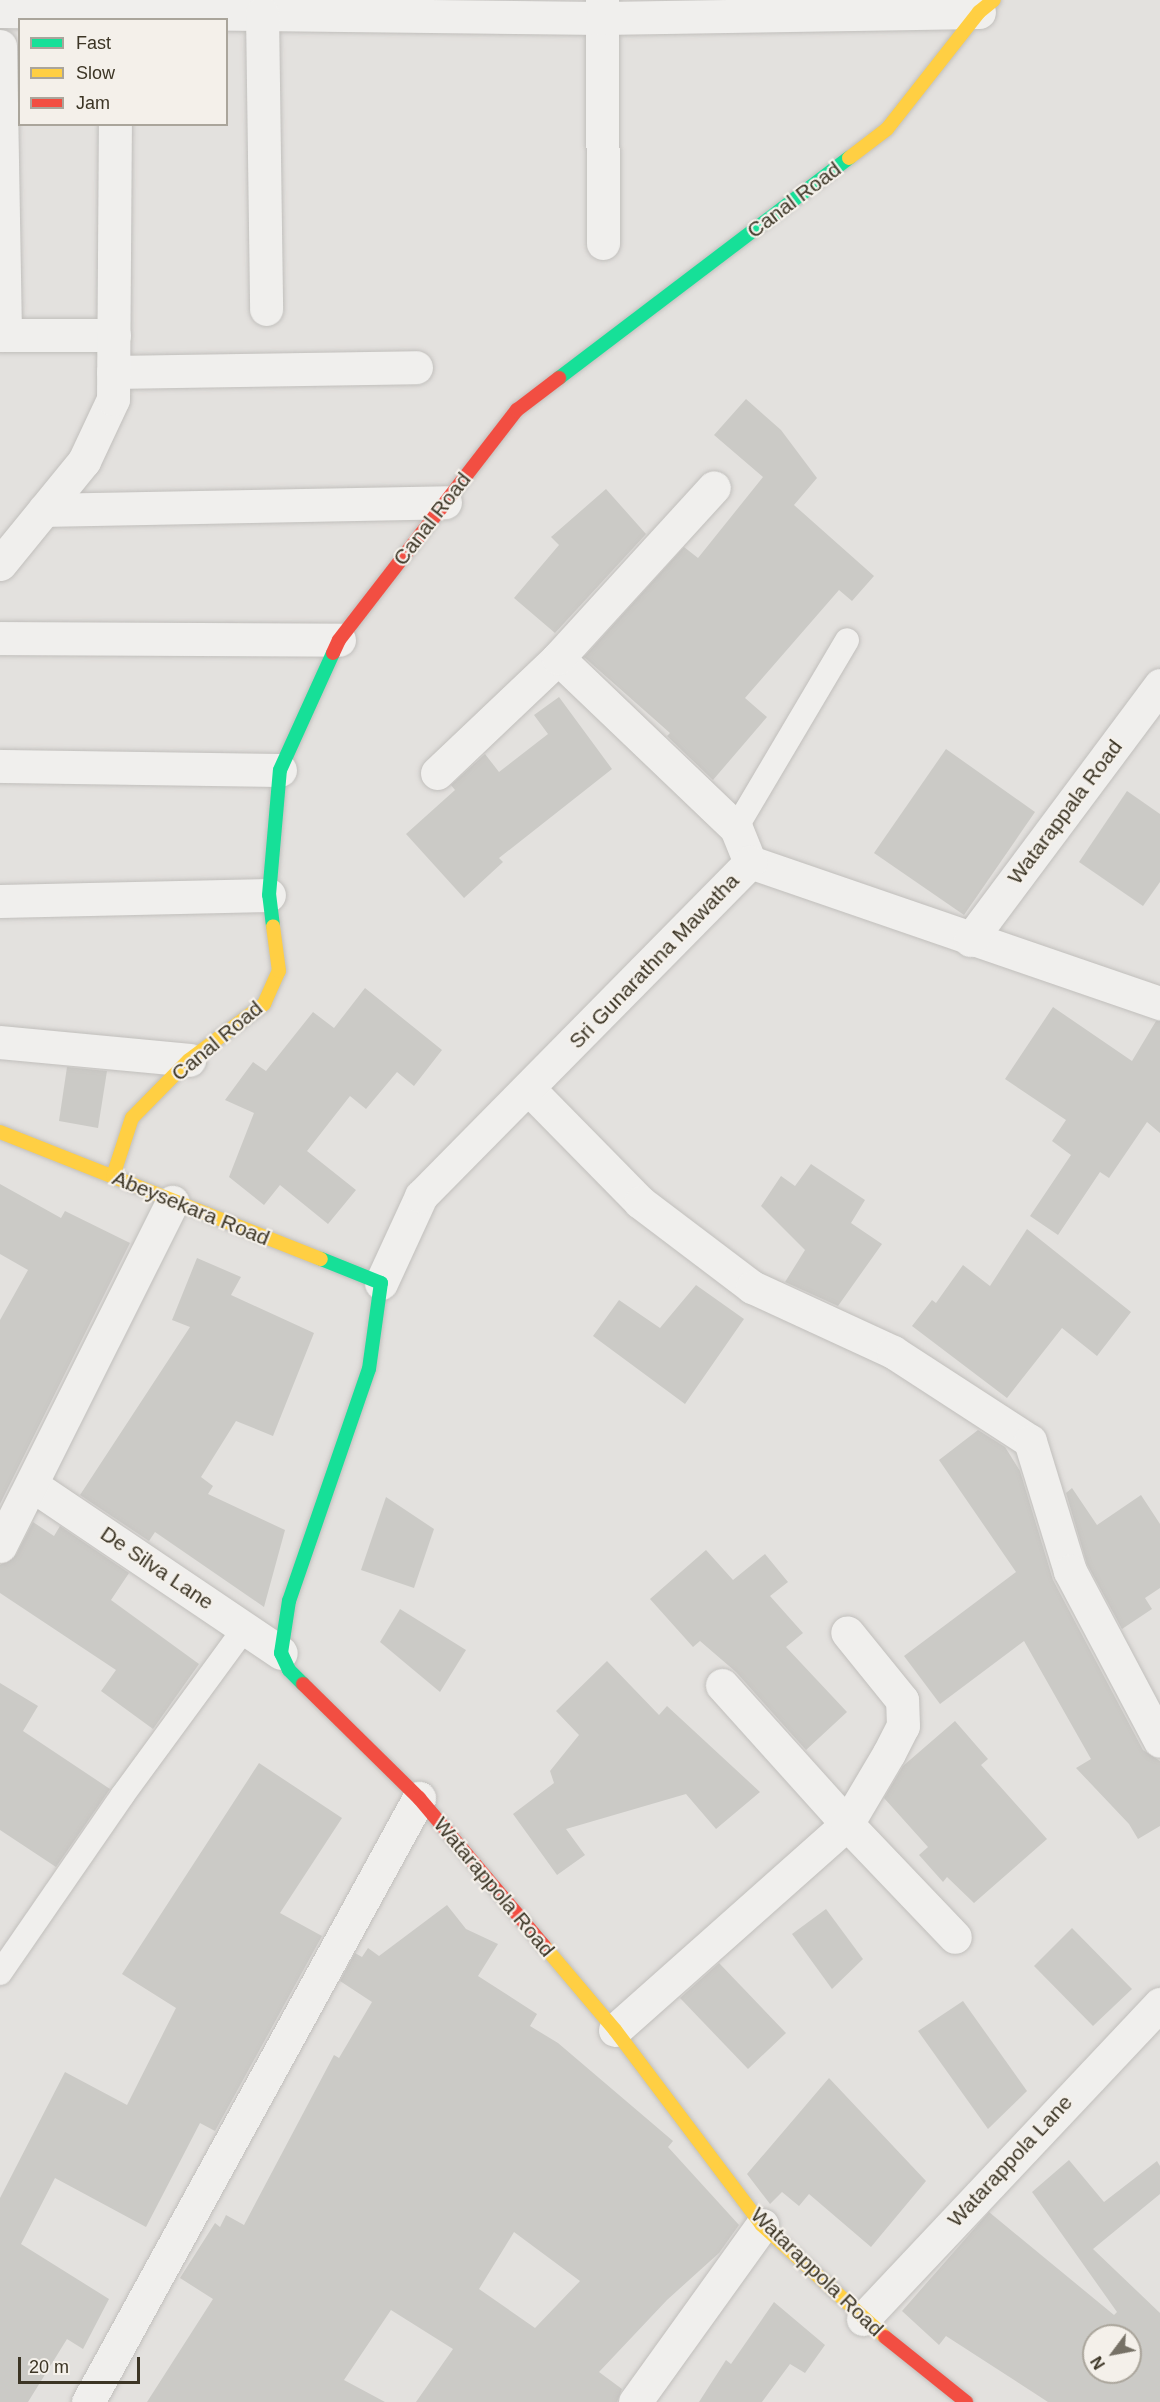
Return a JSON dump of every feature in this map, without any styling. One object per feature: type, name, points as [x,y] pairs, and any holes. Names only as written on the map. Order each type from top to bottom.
[{"type":"street","points":[[0,11],[262,13],[986,6]]},
{"type":"street","name":"Canal Road","points":[[113,1176],[132,1118],[189,1060],[264,1004],[279,971],[269,895],[280,770],[339,640],[517,410],[887,129],[986,6]]},
{"type":"street","points":[[602,9],[603,243]]},
{"type":"street","points":[[262,13],[266,309]]},
{"type":"street","points":[[0,46],[2,335],[114,335]]},
{"type":"street","points":[[0,564],[84,461],[113,399],[115,126]]},
{"type":"street","points":[[113,372],[416,367]]},
{"type":"street","points":[[437,773],[558,658],[714,487]]},
{"type":"street","points":[[44,510],[445,502]]},
{"type":"street","points":[[0,638],[339,640]]},
{"type":"street","points":[[558,658],[736,828],[750,862]]},
{"type":"street","name":"Watarappala Road","points":[[970,940],[1160,685]]},
{"type":"street","points":[[0,766],[280,770]]},
{"type":"street","name":"Sri Gunarathna Mawatha","points":[[381,1283],[421,1196],[529,1089],[750,862],[970,940],[1160,1003]]},
{"type":"street","points":[[0,902],[269,895]]},
{"type":"street","points":[[0,1042],[189,1060]]},
{"type":"street","points":[[529,1089],[640,1202],[752,1287],[893,1352],[1030,1441],[1070,1571],[1160,1741]]},
{"type":"street","name":"Abeysekara Road","points":[[0,1132],[381,1283]]},
{"type":"street","points":[[0,1546],[172,1202]]},
{"type":"street","points":[[281,1653],[289,1601],[369,1369],[381,1283]]},
{"type":"street","name":"De Silva Lane","points":[[32,1485],[281,1653]]},
{"type":"street","points":[[615,2030],[847,1824],[903,1726],[902,1700],[847,1632]]},
{"type":"street","name":"Watarappola Road","points":[[281,1653],[289,1670],[419,1798],[615,2030],[762,2225],[863,2319],[966,2402]]},
{"type":"street","points":[[723,1685],[847,1824],[955,1937]]},
{"type":"street","points":[[88,2402],[419,1798]]},
{"type":"street","name":"Watarappola Lane","points":[[863,2319],[1160,2004]]},
{"type":"street","points":[[635,2402],[762,2225]]},
{"type":"lane","points":[[736,828],[847,640]]},
{"type":"lane","points":[[0,1973],[122,1796],[245,1628]]},
{"type":"building","points":[[746,399],[781,430],[817,478],[794,505],[874,576],[852,601],[839,590],[745,698],[767,717],[713,780],[667,736],[670,733],[584,657],[684,547],[698,558],[763,477],[714,435]]},
{"type":"building","points":[[606,489],[646,534],[555,633],[514,598],[559,545],[551,537]]},
{"type":"building","points":[[559,697],[612,769],[499,858],[503,862],[464,898],[406,834],[455,790],[451,785],[485,754],[499,772],[548,734],[534,715]]},
{"type":"building","points":[[946,749],[1035,812],[964,915],[874,853]]},
{"type":"building","points":[[1127,791],[1160,814],[1160,882],[1143,906],[1079,862]]},
{"type":"building","points":[[365,988],[442,1050],[414,1086],[397,1072],[366,1109],[350,1096],[307,1151],[356,1190],[328,1224],[280,1185],[264,1205],[229,1177],[254,1113],[225,1100],[253,1062],[266,1071],[313,1012],[334,1028]]},
{"type":"building","points":[[1053,1007],[1132,1061],[1156,1021],[1160,1021],[1160,1133],[1147,1122],[1109,1178],[1100,1172],[1058,1235],[1030,1216],[1071,1155],[1052,1141],[1066,1120],[1005,1079]]},
{"type":"building","points":[[67,1067],[107,1071],[98,1128],[59,1121]]},
{"type":"building","points":[[811,1164],[865,1200],[851,1223],[882,1244],[838,1306],[785,1282],[805,1250],[761,1206],[781,1176],[795,1186]]},
{"type":"building","points":[[0,1184],[61,1218],[65,1211],[130,1243],[0,1504],[0,1320],[28,1270],[0,1254]]},
{"type":"building","points":[[1027,1229],[1131,1312],[1097,1356],[1062,1328],[1007,1398],[912,1326],[932,1300],[936,1303],[963,1265],[990,1286]]},
{"type":"building","points":[[197,1258],[241,1277],[231,1295],[314,1333],[273,1436],[236,1421],[201,1477],[213,1486],[208,1494],[285,1530],[264,1607],[155,1532],[149,1541],[80,1495],[190,1327],[172,1320]]},
{"type":"building","points":[[696,1285],[744,1319],[685,1404],[593,1336],[619,1300],[660,1328]]},
{"type":"building","points":[[978,1430],[1005,1447],[1020,1471],[1053,1580],[1143,1750],[1160,1761],[1160,1826],[1138,1839],[1129,1824],[1076,1768],[1091,1759],[1024,1641],[940,1704],[904,1656],[1016,1572],[939,1460]]},
{"type":"building","points":[[1072,1488],[1097,1525],[1141,1495],[1160,1524],[1160,1588],[1145,1598],[1152,1609],[1122,1629],[1087,1564],[1066,1493]]},
{"type":"building","points":[[386,1497],[434,1529],[414,1588],[361,1570]]},
{"type":"building","points":[[33,1522],[54,1536],[60,1526],[129,1573],[111,1600],[199,1664],[153,1729],[101,1691],[116,1670],[0,1593],[0,1565],[16,1555]]},
{"type":"building","points":[[706,1550],[733,1580],[765,1554],[788,1582],[770,1596],[803,1633],[786,1647],[847,1712],[806,1750],[736,1672],[700,1641],[693,1647],[650,1599]]},
{"type":"building","points":[[400,1609],[466,1650],[440,1692],[380,1642]]},
{"type":"building","points":[[607,1661],[659,1715],[667,1706],[760,1792],[716,1829],[686,1794],[566,1829],[585,1855],[557,1875],[513,1814],[554,1783],[550,1771],[579,1735],[556,1711]]},
{"type":"building","points":[[0,1683],[38,1706],[23,1731],[110,1789],[56,1867],[0,1830]]},
{"type":"building","points":[[955,1721],[988,1759],[981,1765],[1047,1839],[974,1903],[947,1877],[943,1882],[919,1855],[928,1847],[884,1798],[903,1766]]},
{"type":"building","points":[[259,1763],[342,1818],[280,1913],[322,1936],[215,2131],[200,2123],[146,2227],[55,2178],[21,2244],[109,2299],[83,2349],[67,2339],[28,2402],[0,2402],[0,2198],[65,2072],[127,2105],[176,2008],[122,1974]]},
{"type":"building","points":[[447,1905],[466,1929],[498,1944],[478,1976],[537,2014],[530,2026],[558,2043],[673,2141],[668,2147],[739,2225],[719,2253],[667,2300],[599,2372],[622,2389],[617,2402],[416,2402],[453,2349],[391,2310],[344,2380],[385,2402],[147,2402],[213,2299],[180,2278],[215,2223],[220,2227],[226,2215],[244,2225],[334,2055],[339,2058],[372,2002],[340,1981],[355,1953],[362,1957],[368,1948],[379,1956]],"holes":[[[514,2232],[580,2281],[535,2328],[479,2289]]]},
{"type":"building","points":[[826,1909],[863,1959],[832,1989],[792,1934]]},
{"type":"building","points":[[1072,1928],[1132,1989],[1093,2026],[1034,1966]]},
{"type":"building","points":[[719,1963],[786,2033],[748,2069],[680,1998]]},
{"type":"building","points":[[963,2001],[1027,2091],[988,2129],[918,2031]]},
{"type":"building","points":[[829,2078],[926,2181],[871,2247],[809,2194],[799,2206],[782,2192],[770,2204],[747,2174]]},
{"type":"building","points":[[1069,2160],[1104,2202],[1157,2161],[1160,2166],[1160,2194],[1093,2249],[1160,2313],[1160,2402],[1048,2402],[946,2336],[939,2345],[902,2311],[989,2212],[1114,2315],[1117,2312],[1032,2192]]},
{"type":"building","points":[[774,2302],[825,2345],[805,2373],[790,2364],[762,2402],[699,2402],[726,2360],[731,2364]]},
{"type":"traffic: fast","points":[[559,378],[849,158]]},
{"type":"traffic: fast","points":[[273,926],[269,895],[280,770],[333,653]]},
{"type":"traffic: fast","points":[[303,1684],[289,1670],[281,1653],[289,1601],[369,1369],[381,1283],[321,1259]]},
{"type":"traffic: slow","points":[[849,158],[887,129],[979,12],[994,0]]},
{"type":"traffic: slow","points":[[113,1176],[132,1118],[189,1060],[264,1004],[279,971],[273,926]]},
{"type":"traffic: slow","points":[[0,1132],[321,1259]]},
{"type":"traffic: slow","points":[[544,1946],[615,2030],[762,2225],[885,2337]]},
{"type":"traffic: jam","points":[[333,653],[339,640],[517,410],[559,378]]},
{"type":"traffic: jam","points":[[303,1684],[419,1798],[544,1946]]},
{"type":"traffic: jam","points":[[885,2337],[966,2402]]}]
